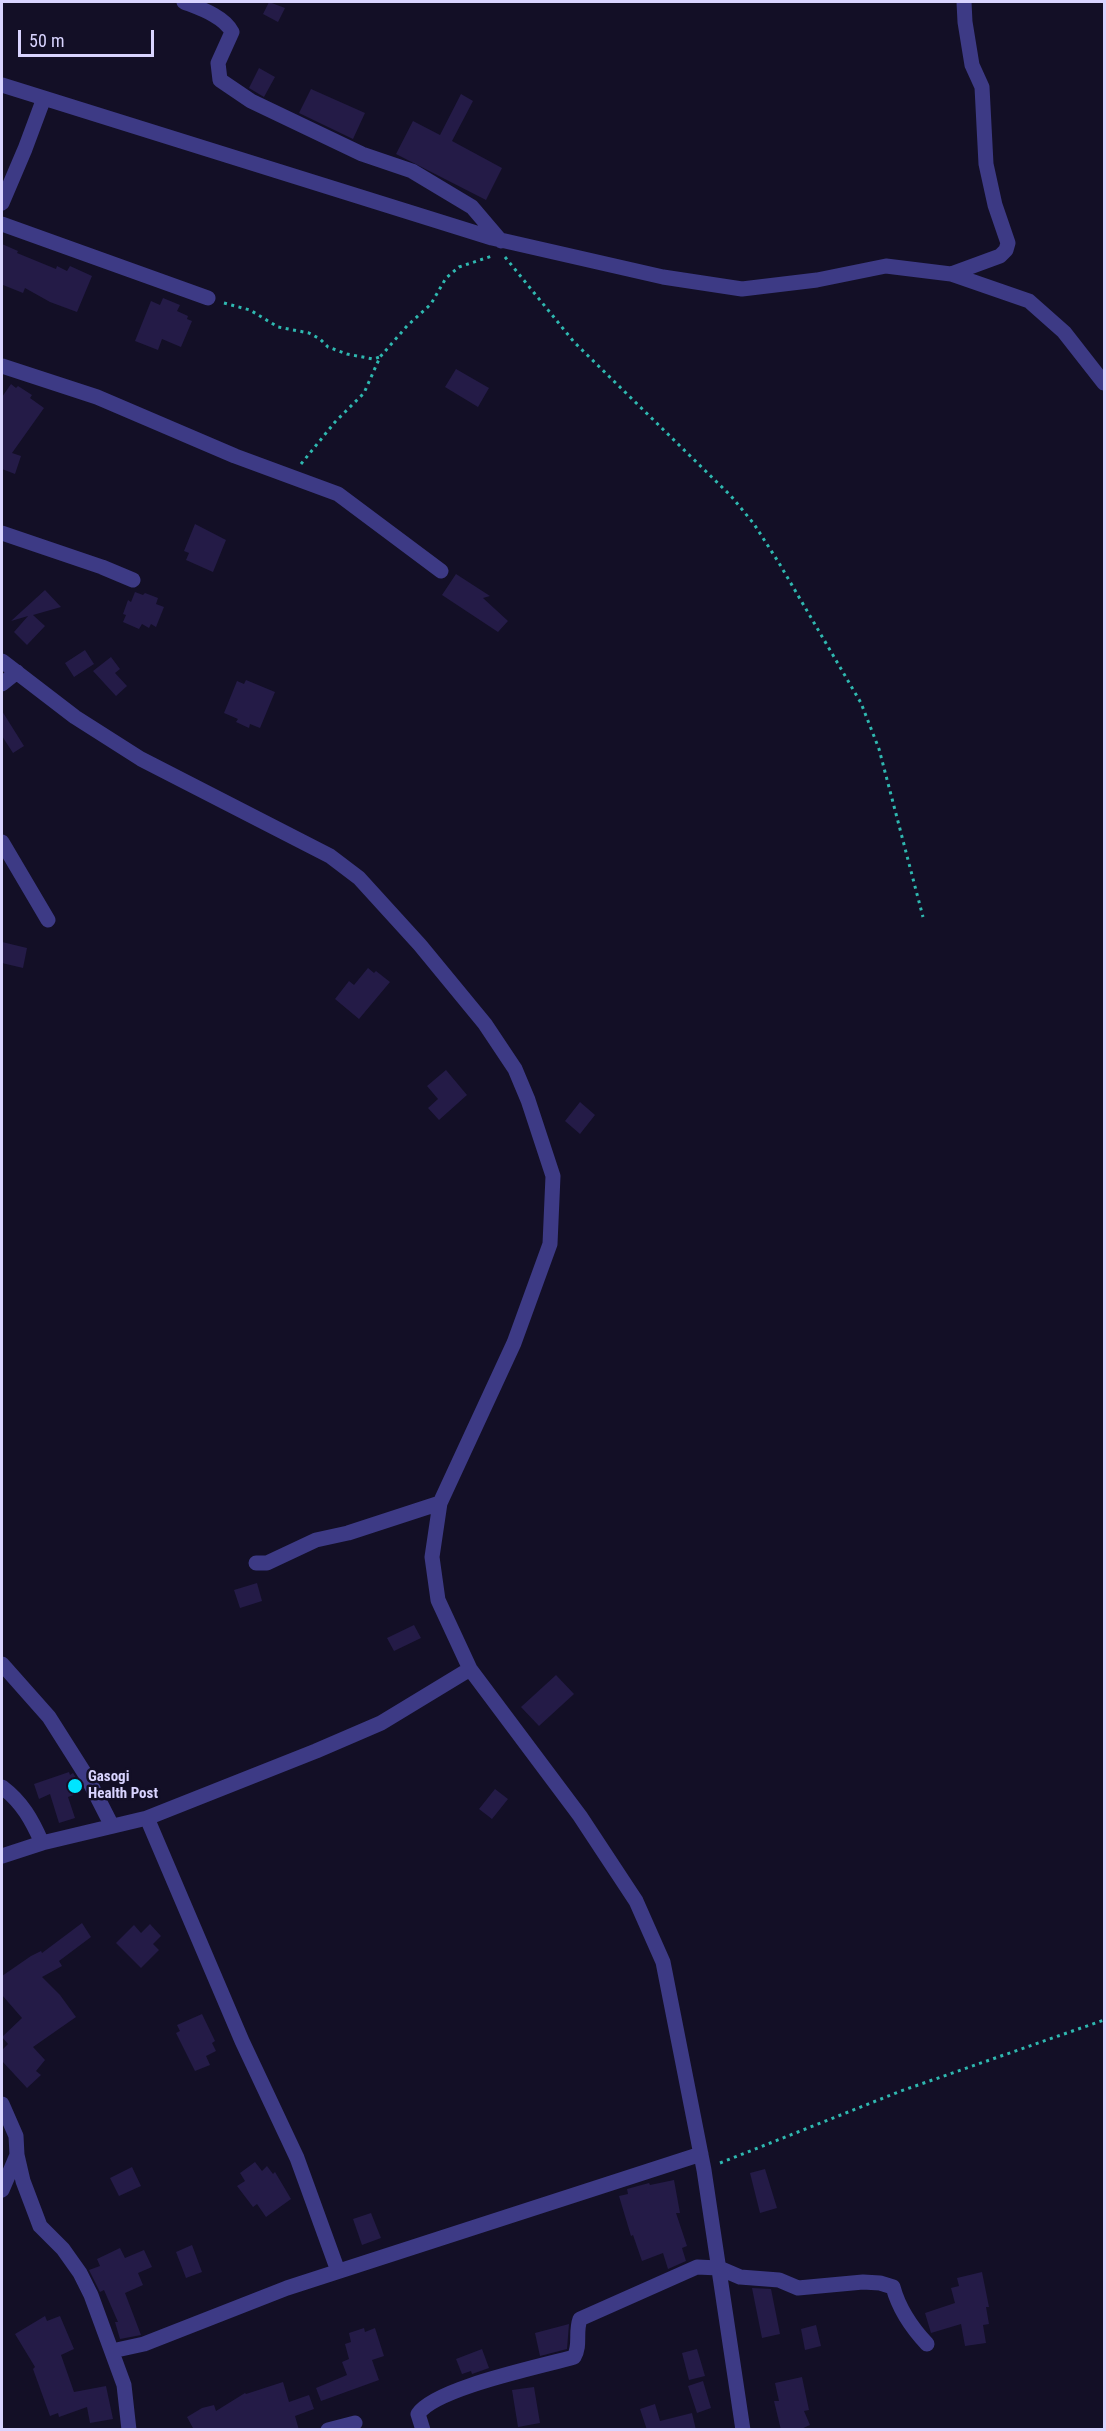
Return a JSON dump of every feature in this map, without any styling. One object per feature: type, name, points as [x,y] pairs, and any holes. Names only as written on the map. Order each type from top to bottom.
[{"type":"street","points":[[184,2],[207,12],[229,27],[232,32],[218,63],[220,80],[251,101],[362,154],[412,171],[472,207],[498,244]]},
{"type":"street","points":[[951,274],[1000,256],[1006,250],[1008,243],[995,205],[986,164],[982,87],[972,64],[964,2]]},
{"type":"street","points":[[2,85],[498,244],[663,277],[742,290],[817,280],[886,266],[951,274],[1029,302],[1064,332],[1104,383]]},
{"type":"street","points":[[2,203],[44,98]]},
{"type":"street","points":[[2,224],[208,298]]},
{"type":"street","points":[[2,366],[97,397],[235,456],[339,494],[441,571]]},
{"type":"street","points":[[2,534],[102,567],[133,580]]},
{"type":"street","points":[[2,661],[75,717],[141,759],[330,856],[345,867],[420,945],[485,1024],[515,1069],[528,1100],[553,1176],[550,1244],[514,1343],[440,1503],[432,1557],[438,1600],[470,1669],[580,1816],[636,1901],[663,1962],[704,2170],[743,2430]]},
{"type":"street","points":[[2,684],[17,672]]},
{"type":"street","points":[[2,842],[48,920]]},
{"type":"street","points":[[256,1563],[267,1563],[316,1540],[348,1533],[440,1503]]},
{"type":"street","points":[[2,1664],[50,1717],[87,1777],[112,1826]]},
{"type":"street","points":[[2,1856],[42,1843],[147,1818],[381,1723],[470,1669]]},
{"type":"street","points":[[2,1786],[15,1797],[31,1818],[42,1843]]},
{"type":"street","points":[[147,1818],[242,2041],[297,2158],[338,2271]]},
{"type":"street","points":[[2,2104],[16,2136],[17,2155],[23,2181],[40,2226],[63,2249],[80,2273],[112,2351],[124,2385],[129,2430]]},
{"type":"street","points":[[112,2351],[144,2344],[235,2307],[338,2271],[701,2154]]},
{"type":"street","points":[[2,2190],[17,2155]]},
{"type":"street","points":[[423,2430],[418,2414],[424,2405],[453,2391],[574,2357],[578,2350],[576,2330],[580,2319],[697,2267],[719,2268],[740,2277],[779,2280],[798,2288],[863,2282],[880,2283],[893,2287],[897,2302],[914,2329],[927,2344]]},
{"type":"street","points":[[328,2430],[355,2423]]},
{"type":"path","points":[[281,473],[299,467],[335,422],[364,393],[380,357],[406,326],[431,304],[446,278],[459,267],[488,258],[498,244],[574,342],[731,496],[754,524],[773,553],[861,703],[879,749],[923,917]]},
{"type":"path","points":[[208,298],[250,310],[278,327],[309,333],[328,347],[347,354],[373,359],[380,357]]},
{"type":"path","points":[[704,2170],[901,2091],[1104,2020]]},
{"type":"building","points":[[269,2],[285,8],[278,22],[263,14]]},
{"type":"building","points":[[259,68],[275,77],[264,97],[249,88]]},
{"type":"building","points":[[311,89],[365,113],[353,139],[299,113]]},
{"type":"building","points":[[461,94],[473,101],[452,141],[502,168],[486,200],[396,154],[413,121],[440,135]]},
{"type":"building","points":[[2,244],[18,251],[17,253],[56,269],[57,266],[67,271],[70,266],[92,276],[77,312],[50,302],[25,288],[23,293],[3,285],[2,289]]},
{"type":"building","points":[[163,298],[180,305],[177,311],[188,316],[187,319],[192,321],[181,347],[162,339],[158,350],[135,341],[151,301],[160,305]]},
{"type":"building","points":[[456,369],[489,388],[478,407],[445,387]]},
{"type":"building","points":[[11,384],[32,395],[30,398],[44,408],[12,453],[21,456],[15,474],[2,469],[2,397]]},
{"type":"building","points":[[195,524],[226,540],[213,572],[186,560],[189,553],[184,551]]},
{"type":"building","points":[[456,574],[490,596],[483,598],[508,621],[498,632],[442,595]]},
{"type":"building","points":[[45,590],[61,607],[33,615],[45,626],[27,645],[14,632],[28,616],[11,621]]},
{"type":"building","points":[[135,592],[158,598],[156,604],[164,607],[156,627],[151,624],[149,628],[142,624],[139,629],[123,622],[128,600],[131,602]]},
{"type":"building","points":[[85,650],[94,664],[74,677],[65,663]]},
{"type":"building","points":[[111,657],[120,669],[115,673],[127,686],[116,696],[93,671]]},
{"type":"building","points":[[246,680],[275,692],[260,728],[250,724],[249,728],[236,722],[238,719],[224,713],[237,681],[244,684]]},
{"type":"building","points":[[2,711],[24,746],[13,753],[2,736]]},
{"type":"building","points":[[2,942],[27,948],[23,968],[2,963]]},
{"type":"building","points":[[368,968],[390,982],[359,1019],[335,999],[349,981],[354,985]]},
{"type":"building","points":[[446,1070],[467,1095],[439,1120],[428,1108],[438,1099],[427,1086]]},
{"type":"building","points":[[580,1102],[595,1115],[580,1134],[565,1121]]},
{"type":"building","points":[[257,1583],[262,1601],[240,1608],[234,1590]]},
{"type":"building","points":[[414,1625],[421,1638],[394,1651],[387,1638]]},
{"type":"building","points":[[556,1675],[574,1694],[539,1726],[521,1707]]},
{"type":"building","points":[[69,1772],[70,1775],[73,1773],[81,1786],[75,1789],[76,1794],[68,1797],[75,1818],[59,1823],[50,1794],[39,1799],[34,1784]]},
{"type":"building","points":[[495,1789],[508,1799],[492,1819],[479,1809]]},
{"type":"building","points":[[82,1923],[91,1937],[59,1961],[62,1966],[42,1977],[60,1995],[76,2017],[33,2047],[45,2060],[36,2071],[41,2075],[27,2088],[2,2061],[2,2050],[8,2044],[2,2037],[22,2018],[2,1995],[2,1976],[31,1956],[41,1951],[42,1953]]},
{"type":"building","points":[[150,1924],[161,1936],[153,1944],[159,1950],[141,1968],[116,1943],[134,1925],[141,1933]]},
{"type":"building","points":[[202,2014],[215,2041],[212,2043],[216,2051],[206,2056],[210,2065],[195,2071],[176,2033],[180,2031],[177,2025]]},
{"type":"building","points":[[255,2162],[262,2171],[267,2166],[273,2174],[275,2172],[291,2199],[266,2217],[257,2204],[253,2207],[237,2186],[245,2181],[240,2173]]},
{"type":"building","points":[[132,2167],[141,2186],[119,2196],[110,2178]]},
{"type":"building","points":[[765,2169],[777,2208],[760,2213],[750,2173]]},
{"type":"building","points":[[674,2180],[680,2213],[676,2213],[687,2246],[682,2248],[686,2261],[668,2269],[663,2253],[642,2261],[633,2235],[631,2236],[619,2196],[628,2194],[627,2189]]},
{"type":"building","points":[[371,2213],[381,2238],[362,2245],[353,2219]]},
{"type":"building","points":[[192,2245],[202,2272],[186,2278],[176,2252]]},
{"type":"building","points":[[120,2248],[125,2258],[144,2250],[152,2267],[138,2273],[143,2285],[125,2293],[141,2335],[120,2339],[115,2322],[118,2322],[104,2290],[100,2292],[89,2270],[100,2266],[97,2259]]},
{"type":"building","points":[[982,2272],[989,2307],[986,2307],[989,2324],[983,2325],[986,2343],[965,2346],[961,2324],[931,2333],[925,2313],[955,2303],[951,2288],[959,2286],[957,2278]]},
{"type":"building","points":[[752,2288],[771,2289],[780,2334],[762,2338]]},
{"type":"building","points":[[45,2316],[47,2321],[60,2316],[74,2349],[61,2355],[74,2392],[106,2386],[113,2419],[90,2423],[87,2407],[59,2417],[58,2413],[50,2416],[33,2369],[35,2367],[15,2334]]},
{"type":"building","points":[[569,2324],[567,2349],[540,2356],[535,2333]]},
{"type":"building","points":[[816,2325],[821,2346],[805,2350],[801,2329]]},
{"type":"building","points":[[364,2328],[365,2332],[375,2328],[384,2356],[372,2360],[379,2380],[321,2401],[316,2388],[347,2375],[342,2362],[349,2359],[345,2344],[351,2342],[349,2333]]},
{"type":"building","points":[[482,2349],[489,2368],[472,2374],[471,2371],[462,2374],[456,2359]]},
{"type":"building","points":[[697,2349],[705,2376],[689,2380],[682,2353]]},
{"type":"building","points":[[802,2377],[809,2410],[804,2411],[810,2425],[799,2430],[781,2430],[774,2401],[779,2401],[775,2383]]},
{"type":"building","points":[[703,2381],[711,2408],[697,2413],[688,2386]]},
{"type":"building","points":[[283,2382],[289,2402],[309,2395],[314,2409],[295,2416],[299,2430],[194,2430],[187,2417],[202,2408],[214,2405],[216,2411],[245,2393]]},
{"type":"building","points":[[534,2387],[540,2423],[518,2427],[512,2390]]},
{"type":"building","points":[[655,2404],[660,2421],[692,2413],[696,2430],[647,2430],[640,2409]]},
{"type":"place","name":"Gasogi Health Post","points":[[75,1786]]}]
